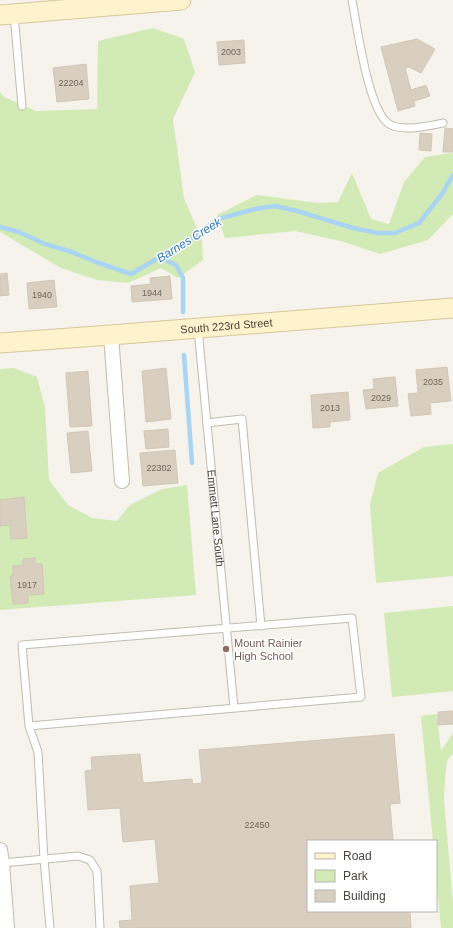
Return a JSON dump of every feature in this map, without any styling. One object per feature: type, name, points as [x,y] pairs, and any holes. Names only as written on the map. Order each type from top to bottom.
[{"type":"street","points":[[7,15],[181,0]]},
{"type":"street","name":"South 223rd Street","points":[[0,343],[198,329],[453,308]]},
{"type":"street","points":[[111,335],[122,481]]},
{"type":"street","points":[[1,857],[7,928]]},
{"type":"lane","points":[[352,0],[364,62],[373,97],[380,115],[389,124],[397,127],[423,128],[443,123]]},
{"type":"lane","points":[[7,15],[22,106]]},
{"type":"lane","name":"Emmett Lane South","points":[[198,329],[234,708]]},
{"type":"lane","points":[[207,423],[242,419],[260,626]]},
{"type":"lane","points":[[29,726],[361,697],[352,618],[22,645],[29,726],[38,752],[44,859],[50,928]]},
{"type":"lane","points":[[1,857],[44,859],[78,856],[90,860],[97,871],[100,928]]},
{"type":"green space","points":[[153,28],[184,39],[195,72],[173,119],[184,198],[202,240],[203,260],[178,278],[161,268],[128,283],[97,280],[61,268],[0,232],[0,92],[4,97],[36,111],[97,109],[98,41]]},
{"type":"green space","points":[[453,153],[453,214],[428,240],[380,254],[341,241],[295,231],[225,238],[217,215],[257,195],[319,203],[338,202],[352,173],[371,219],[389,224],[404,182],[425,157]]},
{"type":"green space","points":[[14,368],[37,377],[45,407],[49,480],[68,505],[92,518],[117,521],[130,505],[162,489],[187,485],[196,595],[0,610],[0,369]]},
{"type":"green space","points":[[453,444],[453,576],[376,583],[370,505],[378,473],[424,447]]},
{"type":"green space","points":[[453,606],[453,691],[392,697],[384,613]]},
{"type":"green space","points":[[437,714],[441,751],[453,733],[453,753],[447,761],[444,800],[453,903],[453,928],[441,928],[437,885],[437,840],[433,840],[421,716]]},
{"type":"building","points":[[417,39],[435,49],[421,73],[409,67],[405,68],[411,90],[426,85],[430,96],[414,101],[415,106],[398,111],[381,47]]},
{"type":"building","points":[[244,40],[245,63],[219,65],[217,42]]},
{"type":"building","points":[[86,64],[89,99],[57,102],[53,68]]},
{"type":"building","points":[[445,128],[453,129],[453,152],[443,152]]},
{"type":"building","points":[[420,133],[432,134],[431,151],[419,150]]},
{"type":"building","points":[[7,273],[9,295],[0,296],[0,274]]},
{"type":"building","points":[[170,276],[172,299],[132,302],[131,286],[151,284],[150,278]]},
{"type":"building","points":[[54,280],[57,307],[29,309],[27,283]]},
{"type":"building","points":[[447,367],[451,401],[430,403],[431,414],[411,416],[408,394],[418,393],[416,370]]},
{"type":"building","points":[[166,368],[171,419],[146,422],[142,371]]},
{"type":"building","points":[[88,371],[92,426],[70,427],[66,373]]},
{"type":"building","points":[[395,377],[398,406],[366,409],[363,390],[374,389],[373,379]]},
{"type":"building","points":[[348,392],[350,420],[330,422],[330,427],[313,428],[311,395]]},
{"type":"building","points":[[168,429],[169,447],[146,449],[144,431]]},
{"type":"building","points":[[88,431],[92,471],[71,473],[67,433]]},
{"type":"building","points":[[175,450],[178,483],[143,486],[140,453]]},
{"type":"building","points":[[24,497],[27,538],[11,539],[10,525],[0,526],[0,500]]},
{"type":"building","points":[[35,558],[35,564],[42,564],[44,594],[28,595],[28,603],[13,604],[10,576],[13,576],[13,566],[23,565],[23,559]]},
{"type":"building","points":[[453,711],[453,724],[438,725],[438,712]]},
{"type":"building","points":[[394,734],[400,803],[390,804],[393,840],[307,840],[307,912],[410,912],[411,928],[120,928],[119,921],[132,920],[130,886],[159,883],[155,839],[123,842],[120,808],[88,810],[85,771],[92,770],[91,757],[140,754],[143,783],[192,779],[193,784],[202,783],[199,750]]},
{"type":"waterway","name":"Barnes Creek","points":[[0,227],[19,232],[45,244],[72,252],[131,274],[189,240],[218,219],[255,209],[275,206],[353,228],[378,233],[395,233],[419,223],[442,194],[453,175]]},
{"type":"waterway","points":[[159,257],[176,265],[183,278],[183,312]]},
{"type":"waterway","points":[[184,355],[192,463]]},
{"type":"place","name":"Mount Rainier High School","points":[[226,649]]}]
